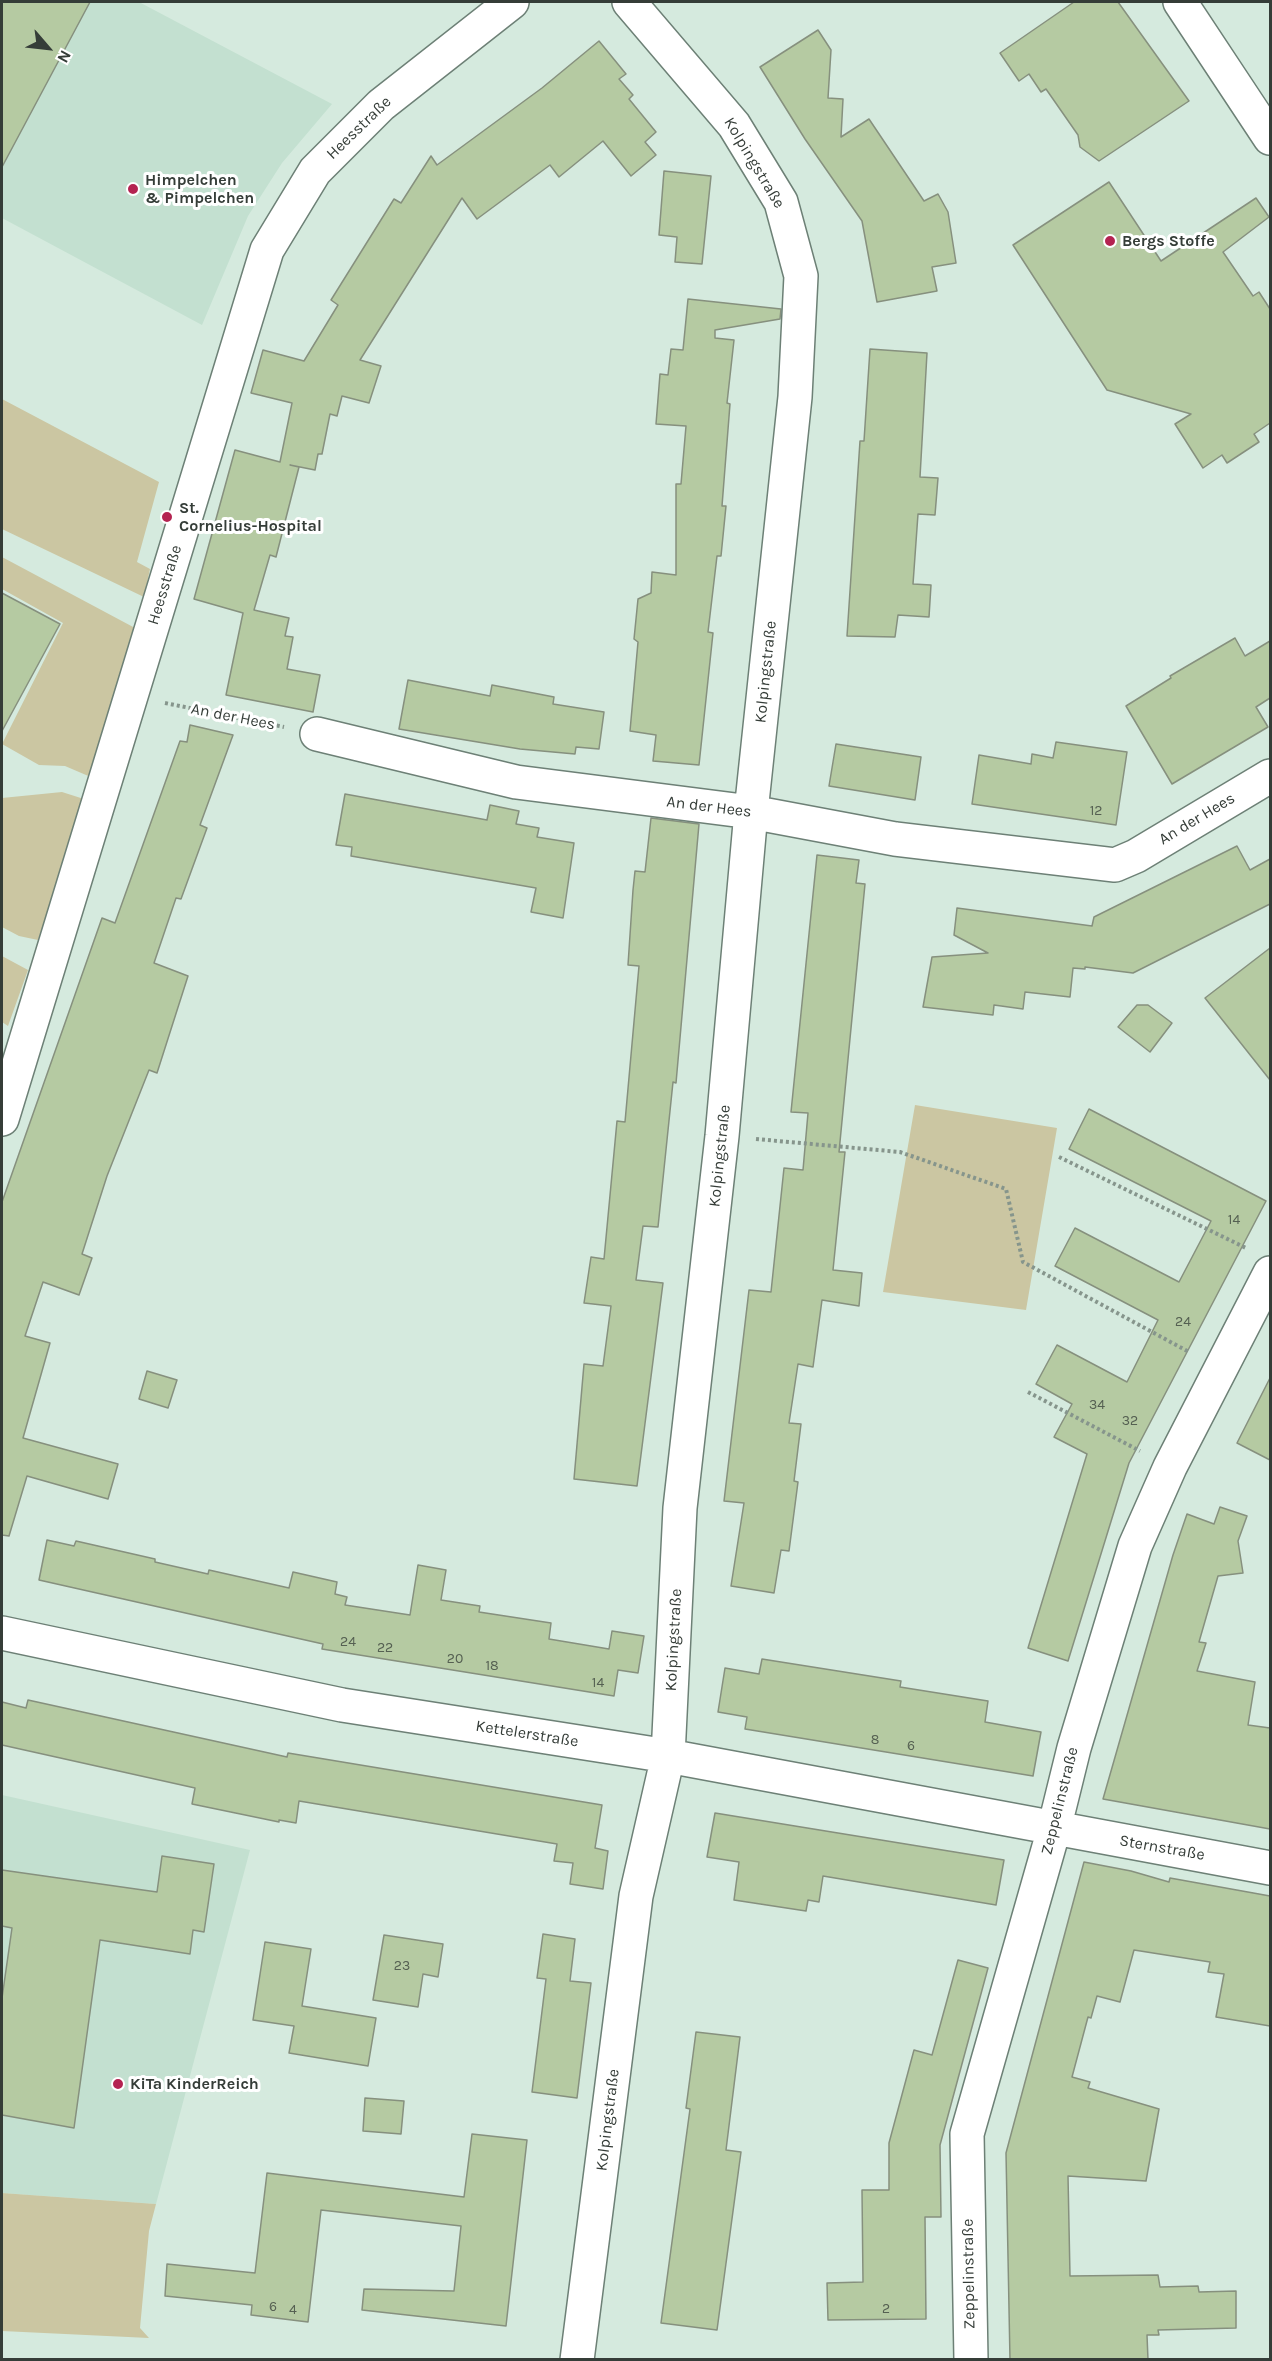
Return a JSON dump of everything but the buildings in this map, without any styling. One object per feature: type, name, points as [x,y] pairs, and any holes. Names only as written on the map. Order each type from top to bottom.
[{"type":"street","name":"Heesstraße","points":[[2,1119],[267,250],[315,171],[381,105],[512,2]]},
{"type":"street","name":"Kolpingstraße","points":[[577,2360],[636,1896],[668,1756],[680,1508],[722,1136],[751,812],[795,397],[801,276],[781,202],[734,124],[629,2]]},
{"type":"street","points":[[1180,2],[1270,138]]},
{"type":"street","name":"An der Hees","points":[[317,734],[516,782],[751,812],[895,840],[1115,865],[1136,856],[1270,776]]},
{"type":"street","name":"Zeppelinstraße","points":[[971,2360],[967,2134],[1054,1828],[1074,1748],[1135,1546],[1170,1467],[1222,1369],[1260,1261]]},
{"type":"street","name":"Kettelerstraße","points":[[2,1633],[342,1705],[668,1756],[1054,1828]]},
{"type":"street","name":"Sternstraße","points":[[1054,1828],[1270,1868]]},
{"type":"path","name":"An der Hees","points":[[132,696],[317,734]]},
{"type":"path","points":[[722,1136],[900,1152],[1006,1190],[1023,1262],[1222,1369]]},
{"type":"path","points":[[1059,1157],[1260,1261]]},
{"type":"path","points":[[1028,1392],[1170,1467]]},
{"type":"shaded area","name":"Himpelchen & Pimpelchen","points":[[2,2],[139,2],[332,104],[282,163],[248,216],[202,325],[2,218]]},
{"type":"shaded area","points":[[2,399],[159,482],[137,562],[150,569],[144,597],[2,529]]},
{"type":"shaded area","points":[[2,557],[135,628],[93,778],[65,766],[39,765],[2,744],[63,623],[2,589]]},
{"type":"shaded area","points":[[62,792],[87,800],[38,940],[19,936],[2,927],[2,798]]},
{"type":"shaded area","points":[[2,956],[28,970],[8,1026],[2,1022]]},
{"type":"shaded area","points":[[915,1105],[1057,1128],[1026,1310],[883,1292]]},
{"type":"shaded area","points":[[2,1795],[250,1850],[156,2204],[2,2193]]},
{"type":"shaded area","points":[[2,2193],[156,2204],[149,2231],[140,2328],[149,2338],[2,2331]]},
{"type":"place","name":"Himpelchen & Pimpelchen","points":[[133,189]]},
{"type":"place","name":"Bergs Stoffe","points":[[1110,241]]},
{"type":"place","name":"St. Cornelius-Hospital","points":[[167,517]]},
{"type":"place","name":"KiTa KinderReich","points":[[118,2084]]}]
